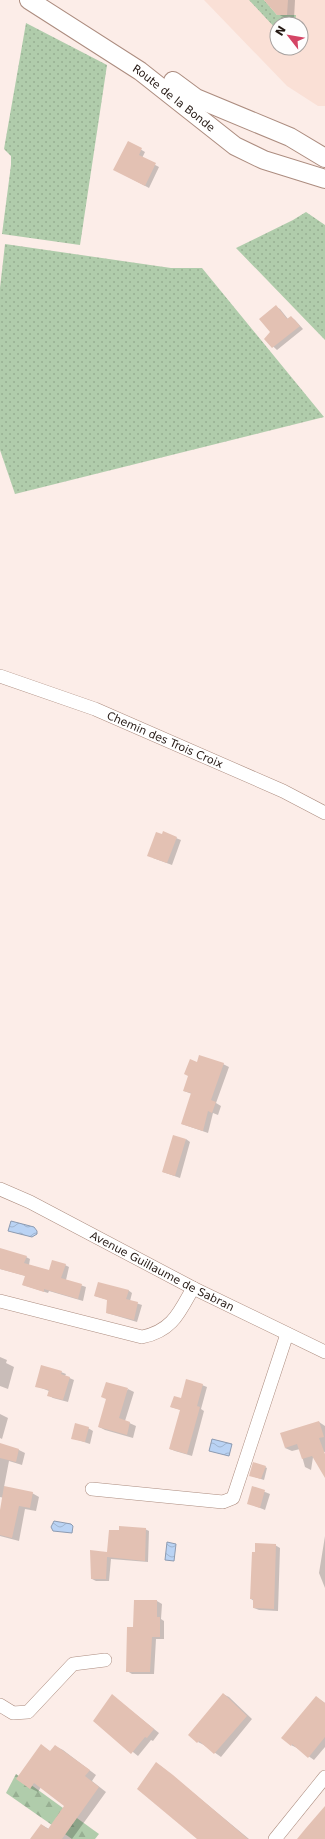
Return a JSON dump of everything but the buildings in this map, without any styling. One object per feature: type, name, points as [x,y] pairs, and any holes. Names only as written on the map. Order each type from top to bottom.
[{"type":"main road","name":"Route de la Bonde","points":[[29,0],[140,71],[235,146],[264,160],[325,179]]},
{"type":"main road","name":"Route de la Bonde","points":[[50,0],[144,60],[196,98],[290,137],[325,158]]},
{"type":"street","name":"Chemin des Trois Croix","points":[[0,676],[95,709],[283,791],[325,813]]},
{"type":"street","name":"Avenue Guillaume de Sabran","points":[[0,1189],[30,1202],[193,1288],[325,1352]]},
{"type":"street","points":[[0,1301],[142,1337],[155,1335],[169,1325],[177,1317],[193,1288]]},
{"type":"street","points":[[92,1489],[223,1502],[233,1498],[287,1334]]},
{"type":"street","points":[[0,1705],[13,1713],[28,1712],[73,1664],[105,1660]]},
{"type":"street","points":[[275,1839],[325,1777]]},
{"type":"shaded area","points":[[204,0],[325,0],[325,106],[318,106],[287,86]]},
{"type":"green space","points":[[249,0],[264,0],[277,15],[296,15],[269,16],[269,21]]},
{"type":"green space","points":[[26,23],[107,65],[80,245],[2,234],[11,165],[11,156],[4,149]]},
{"type":"green space","points":[[306,212],[325,225],[325,340],[236,248]]},
{"type":"green space","points":[[5,244],[171,268],[202,268],[324,417],[15,494],[0,450],[0,288]]},
{"type":"green space","points":[[16,1774],[99,1834],[95,1839],[72,1839],[6,1793]]},
{"type":"water","points":[[11,1221],[34,1227],[37,1234],[32,1237],[8,1231]]},
{"type":"water","points":[[212,1439],[232,1444],[229,1456],[209,1451]]},
{"type":"water","points":[[54,1521],[71,1524],[73,1526],[72,1533],[53,1531],[51,1527]]},
{"type":"water","points":[[167,1542],[176,1544],[174,1561],[165,1560]]}]
